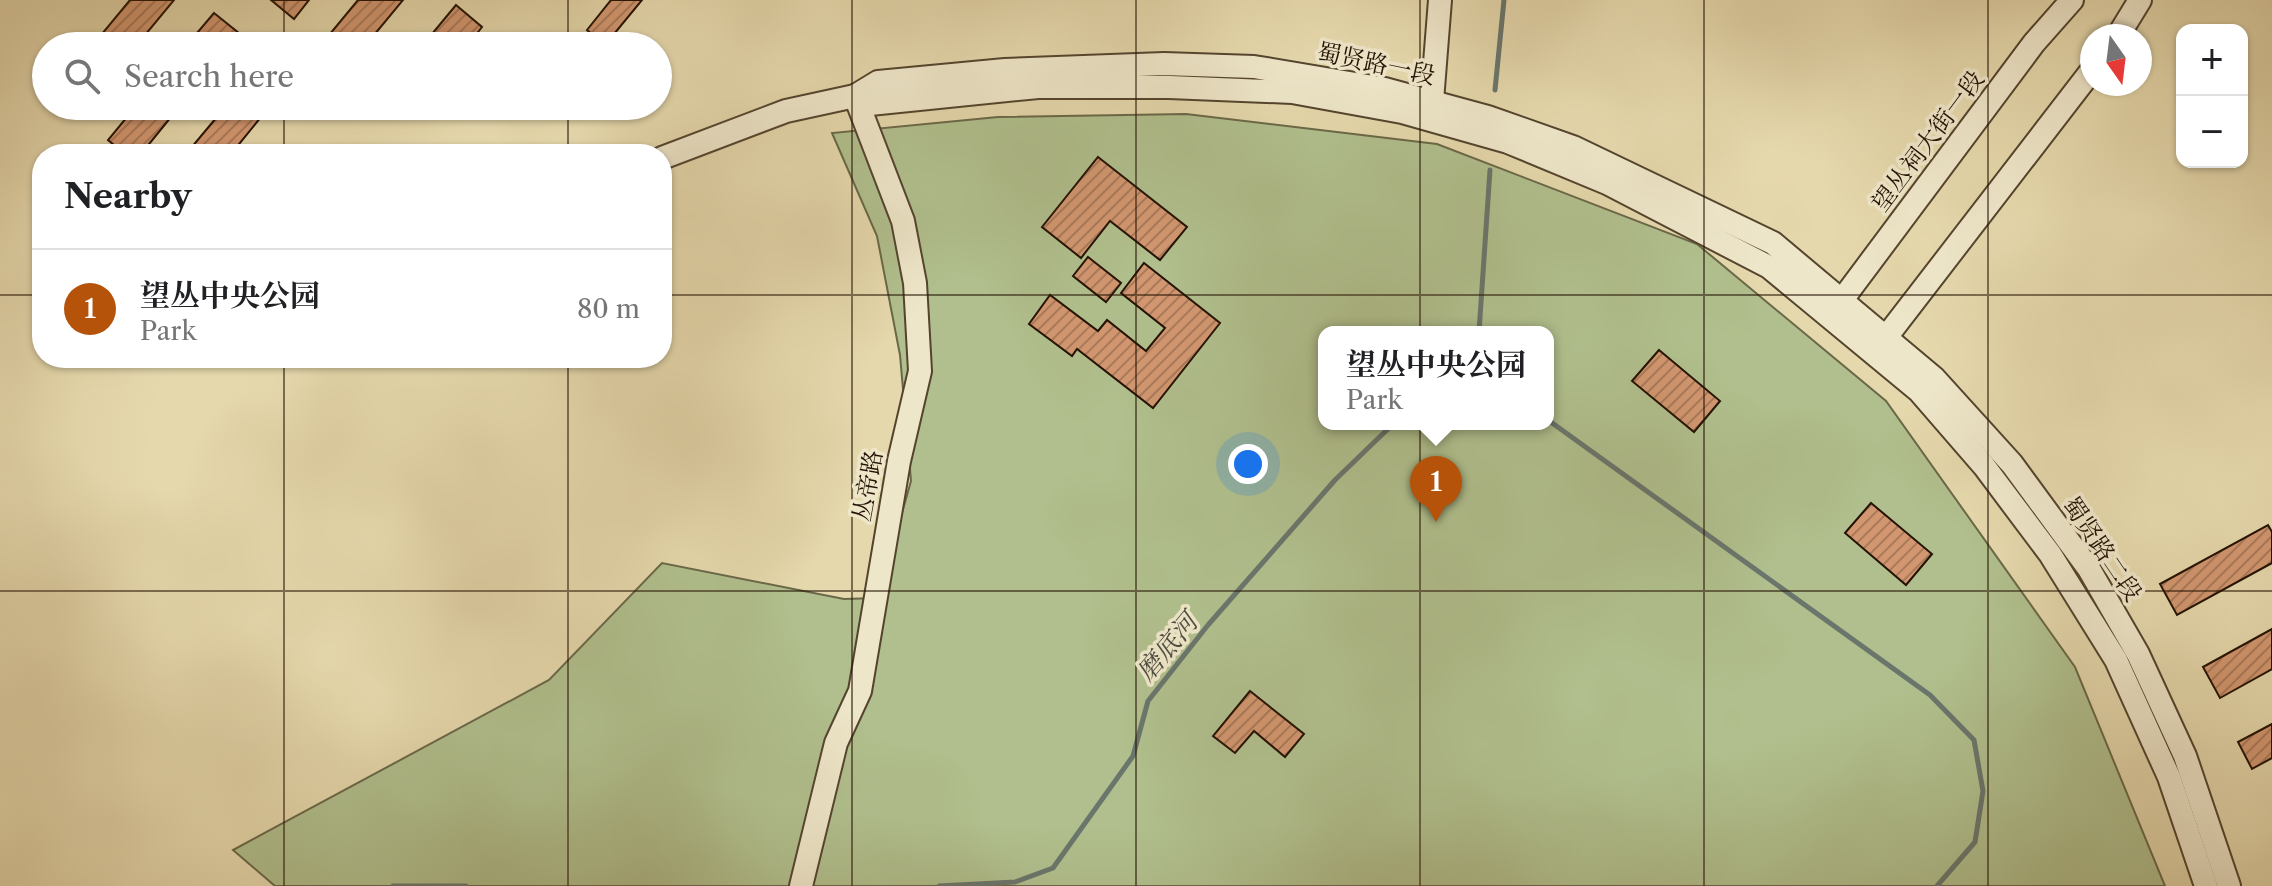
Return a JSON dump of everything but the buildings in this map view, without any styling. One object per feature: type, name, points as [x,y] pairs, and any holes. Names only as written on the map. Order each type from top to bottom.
[{"type":"street","points":[[1432,101],[1440,0]]},
{"type":"street","name":"望丛祠大街一段","points":[[1835,309],[2034,43],[2072,0]]},
{"type":"street","points":[[2125,24],[2140,0]]},
{"type":"street","name":"蜀贤路一段","points":[[672,154],[786,111],[855,96],[878,82],[1005,70],[1164,64],[1254,67],[1385,89],[1573,147],[1773,243],[1835,309]]},
{"type":"street","points":[[1880,346],[2080,86]]},
{"type":"street","name":"蜀贤路一段","points":[[855,96],[870,104],[1038,87],[1169,87],[1292,92],[1402,112],[1508,142],[1607,183],[1769,267],[1835,309]]},
{"type":"street","name":"丛帝路","points":[[801,886],[836,743],[860,691],[899,461],[920,371],[915,283],[903,221],[855,96]]},
{"type":"street","name":"蜀贤路二段","points":[[1835,309],[1880,346],[1934,378],[2012,464],[2089,569],[2138,654],[2185,756],[2229,886]]},
{"type":"street","name":"蜀贤路二段","points":[[1880,346],[1956,433],[2050,554],[2116,660],[2169,777],[2206,886]]},
{"type":"green space","points":[[1186,114],[1437,144],[1697,244],[1886,401],[2075,667],[2165,886],[275,886],[233,850],[549,680],[662,563],[844,599],[878,598],[911,481],[900,355],[877,236],[832,133],[998,117]]},
{"type":"waterway","name":"磨底河","points":[[1495,90],[1504,0]]},
{"type":"waterway","name":"磨底河","points":[[1479,326],[1490,170]]},
{"type":"waterway","points":[[1554,424],[1930,695],[1974,740],[1983,791],[1975,842],[1937,886]]},
{"type":"waterway","name":"磨底河","points":[[939,886],[1015,882],[1053,868],[1133,756],[1148,701],[1208,625],[1335,480],[1387,430]]},
{"type":"waterway","name":"磨底河","points":[[393,886],[466,886]]},
{"type":"place","name":"望丛中央公园","points":[[1436,522]]}]
